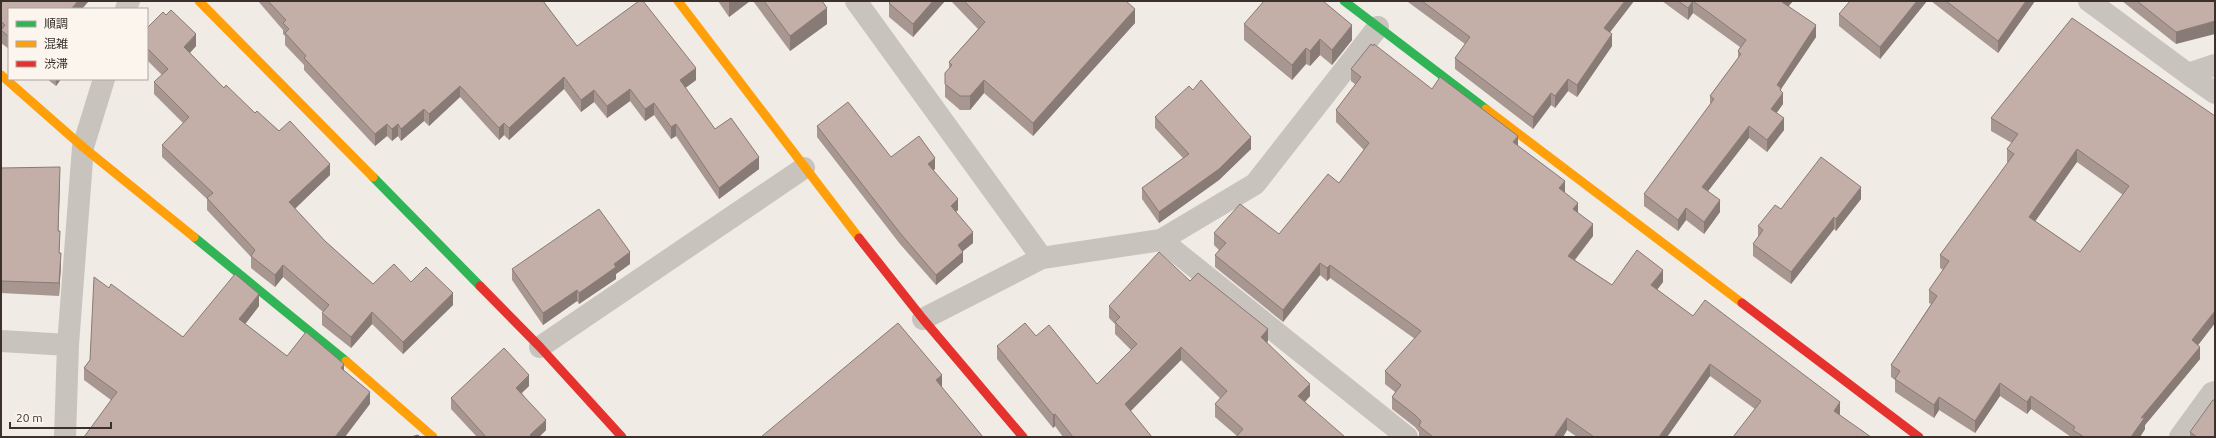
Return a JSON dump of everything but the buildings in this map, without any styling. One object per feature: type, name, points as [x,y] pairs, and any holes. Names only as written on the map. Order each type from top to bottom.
[{"type":"street","points":[[199,1],[540,347],[622,437]]},
{"type":"street","points":[[678,1],[804,168],[924,319],[1023,437]]},
{"type":"street","points":[[856,1],[1042,258]]},
{"type":"street","points":[[1344,1],[1919,437]]},
{"type":"street","points":[[2089,1],[2215,93]]},
{"type":"street","points":[[924,319],[1042,258],[1161,240],[1255,184],[1378,27]]},
{"type":"street","points":[[2188,74],[2215,65]]},
{"type":"street","points":[[1,75],[83,147],[372,382],[433,437]]},
{"type":"street","points":[[64,437],[68,346],[83,147],[104,80]]},
{"type":"street","points":[[540,347],[804,168]]},
{"type":"street","points":[[1161,240],[1407,437]]},
{"type":"street","points":[[1,341],[68,346]]},
{"type":"street","points":[[2180,437],[2214,391]]},
{"type":"traffic: fast","points":[[1344,1],[1486,109]]},
{"type":"traffic: fast","points":[[373,177],[480,286]]},
{"type":"traffic: fast","points":[[194,237],[346,361]]},
{"type":"traffic: slow","points":[[199,1],[373,177]]},
{"type":"traffic: slow","points":[[678,1],[859,238]]},
{"type":"traffic: slow","points":[[1,75],[83,147],[194,237]]},
{"type":"traffic: slow","points":[[1486,109],[1742,303]]},
{"type":"traffic: slow","points":[[346,361],[433,437]]},
{"type":"traffic: jam","points":[[859,238],[923,319],[1023,437]]},
{"type":"traffic: jam","points":[[480,286],[540,347],[622,437]]},
{"type":"traffic: jam","points":[[1742,303],[1919,437]]}]
